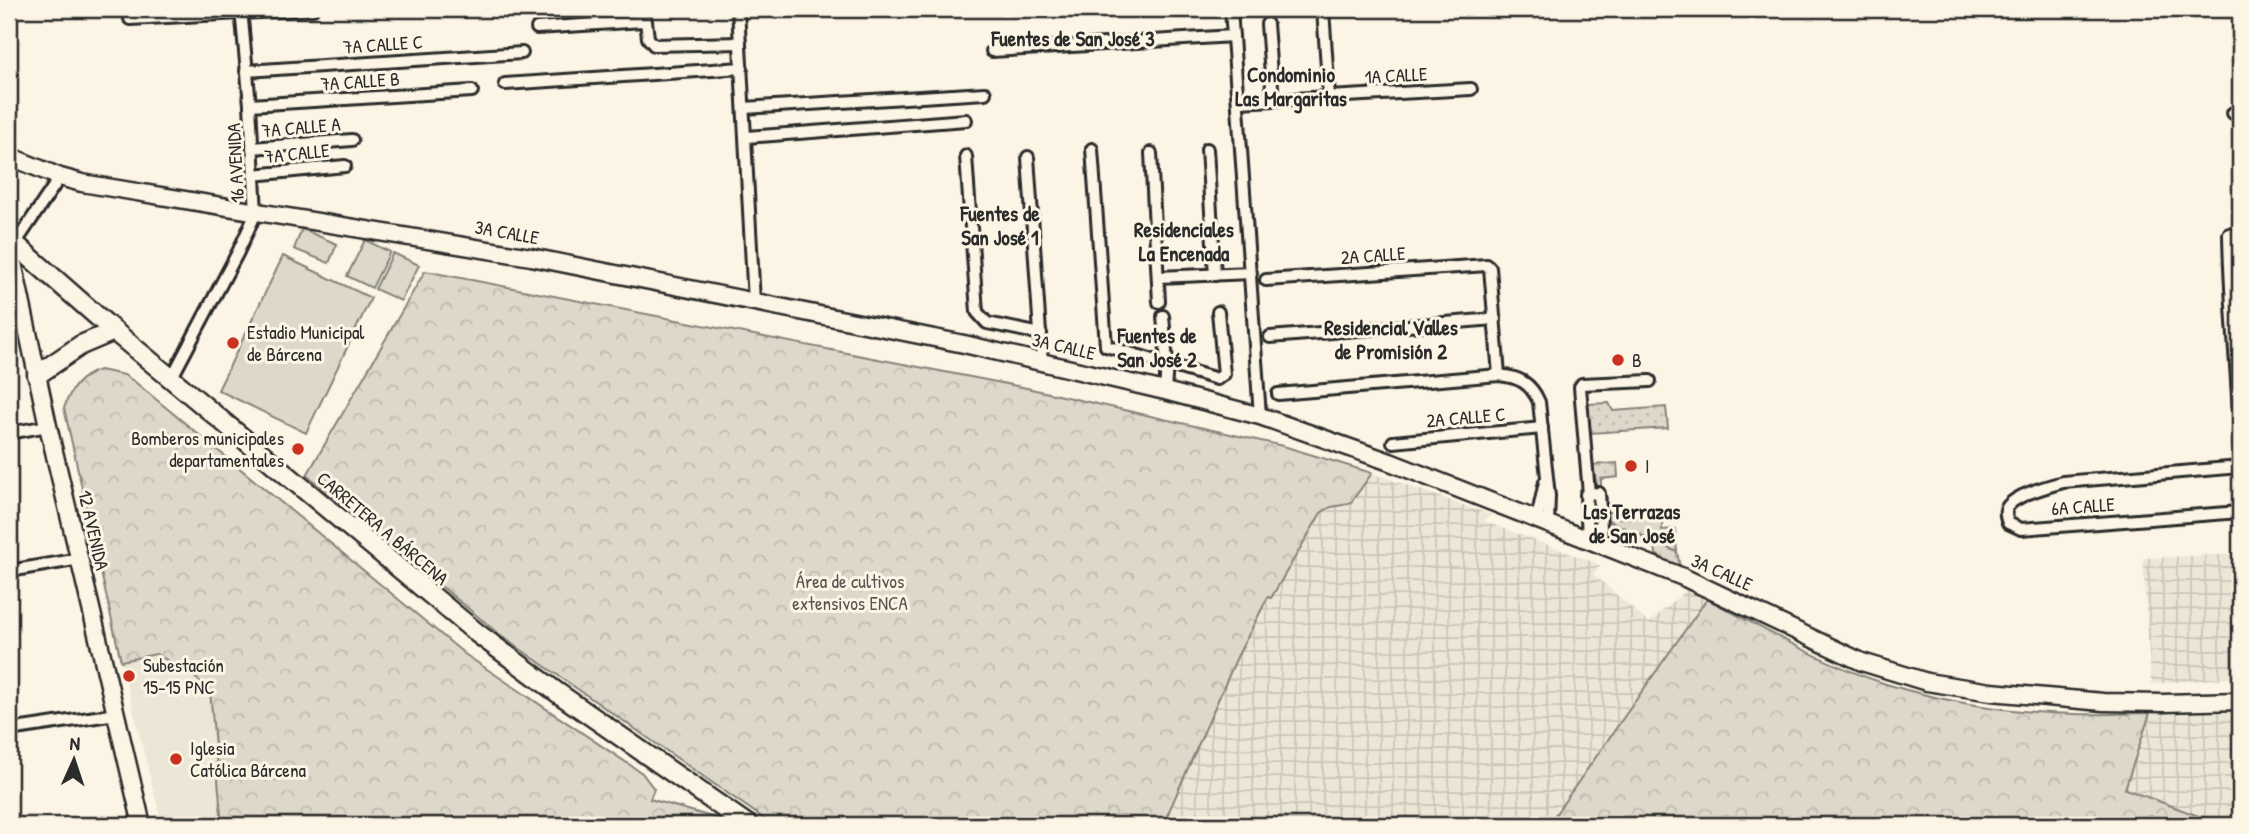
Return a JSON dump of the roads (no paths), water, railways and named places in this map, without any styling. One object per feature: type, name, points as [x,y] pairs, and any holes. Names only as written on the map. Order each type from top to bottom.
[{"type":"main road","name":"3A CALLE","points":[[9,156],[60,177],[256,213],[510,253],[964,344],[1260,415],[1390,462],[1595,542],[1686,579],[1862,662],[1927,682],[1991,692],[2103,702],[2240,701]]},
{"type":"main road","name":"12 AVENIDA","points":[[11,243],[13,289],[37,375],[142,825]]},
{"type":"main road","name":"CARRETERA A BÁRCENA","points":[[11,243],[477,633],[558,693],[748,825]]},
{"type":"main road","points":[[37,375],[65,354],[114,331]]},
{"type":"street","points":[[130,19],[313,9]]},
{"type":"street","points":[[738,9],[754,302]]},
{"type":"street","points":[[1231,9],[1240,102],[1260,415]]},
{"type":"street","points":[[1323,10],[1329,96]]},
{"type":"street","name":"16 AVENIDA","points":[[171,379],[256,213],[241,11]]},
{"type":"street","points":[[537,28],[646,21],[648,38],[654,45],[740,43]]},
{"type":"street","points":[[1268,24],[1273,100]]},
{"type":"street","points":[[992,51],[1233,36]]},
{"type":"street","name":"7A CALLE C","points":[[246,71],[522,53]]},
{"type":"street","points":[[505,84],[742,68]]},
{"type":"street","name":"1A CALLE","points":[[1240,102],[1471,89]]},
{"type":"street","name":"7A CALLE B","points":[[250,105],[472,91]]},
{"type":"street","points":[[744,108],[985,93]]},
{"type":"street","points":[[747,137],[966,120]]},
{"type":"street","name":"7A CALLE A","points":[[252,148],[352,140]]},
{"type":"street","points":[[1092,149],[1106,346],[1217,379],[1224,374],[1218,312]]},
{"type":"street","points":[[1207,149],[1215,275]]},
{"type":"street","points":[[1151,153],[1159,302]]},
{"type":"street","points":[[965,156],[977,312],[987,323],[1041,334]]},
{"type":"street","points":[[1028,157],[1042,362]]},
{"type":"street","name":"7A CALLE","points":[[253,174],[345,166]]},
{"type":"street","points":[[11,243],[60,177]]},
{"type":"street","points":[[2229,234],[2230,298],[2240,432]]},
{"type":"street","name":"2A CALLE","points":[[1266,280],[1483,264],[1490,268],[1495,319]]},
{"type":"street","points":[[1158,277],[1251,273]]},
{"type":"street","points":[[1163,316],[1167,363],[1165,391]]},
{"type":"street","points":[[1270,337],[1495,319],[1499,375]]},
{"type":"street","points":[[1278,394],[1499,375],[1514,376],[1527,383],[1539,402],[1549,496],[1543,522]]},
{"type":"street","points":[[1595,542],[1580,387],[1583,384],[1650,381]]},
{"type":"street","points":[[9,433],[48,426]]},
{"type":"street","name":"2A CALLE C","points":[[1393,442],[1542,428]]},
{"type":"street","name":"6A CALLE","points":[[2240,467],[2063,482],[2040,488],[2014,501],[2008,506],[2006,513],[2008,523],[2021,529],[2240,512]]},
{"type":"street","points":[[10,574],[80,559]]},
{"type":"street","points":[[9,700],[9,730],[116,714]]},
{"type":"place","name":"Estadio Municipal de Bárcena","points":[[233,343]]},
{"type":"place","name":"B","points":[[1618,360]]},
{"type":"place","name":"Bomberos municipales departamentales","points":[[298,449]]},
{"type":"place","name":"I","points":[[1631,466]]},
{"type":"place","name":"Subestación 15-15 PNC","points":[[129,676]]},
{"type":"place","name":"Iglesia Católica Bárcena","points":[[176,759]]},
{"type":"district","name":"Fuentes de San José 3","points":[[1073,39]]},
{"type":"district","name":"Condominio Las Margaritas","points":[[1291,87]]},
{"type":"district","name":"Fuentes de San José 1","points":[[1000,226]]},
{"type":"district","name":"Residenciales La Encenada","points":[[1184,242]]},
{"type":"district","name":"Residencial Valles de Promisión 2","points":[[1391,340]]},
{"type":"district","name":"Fuentes de San José 2","points":[[1157,348]]},
{"type":"district","name":"Las Terrazas de San José","points":[[1632,524]]},
{"type":"park label","name":"Área de cultivos extensivos ENCA","points":[[850,592]]}]
